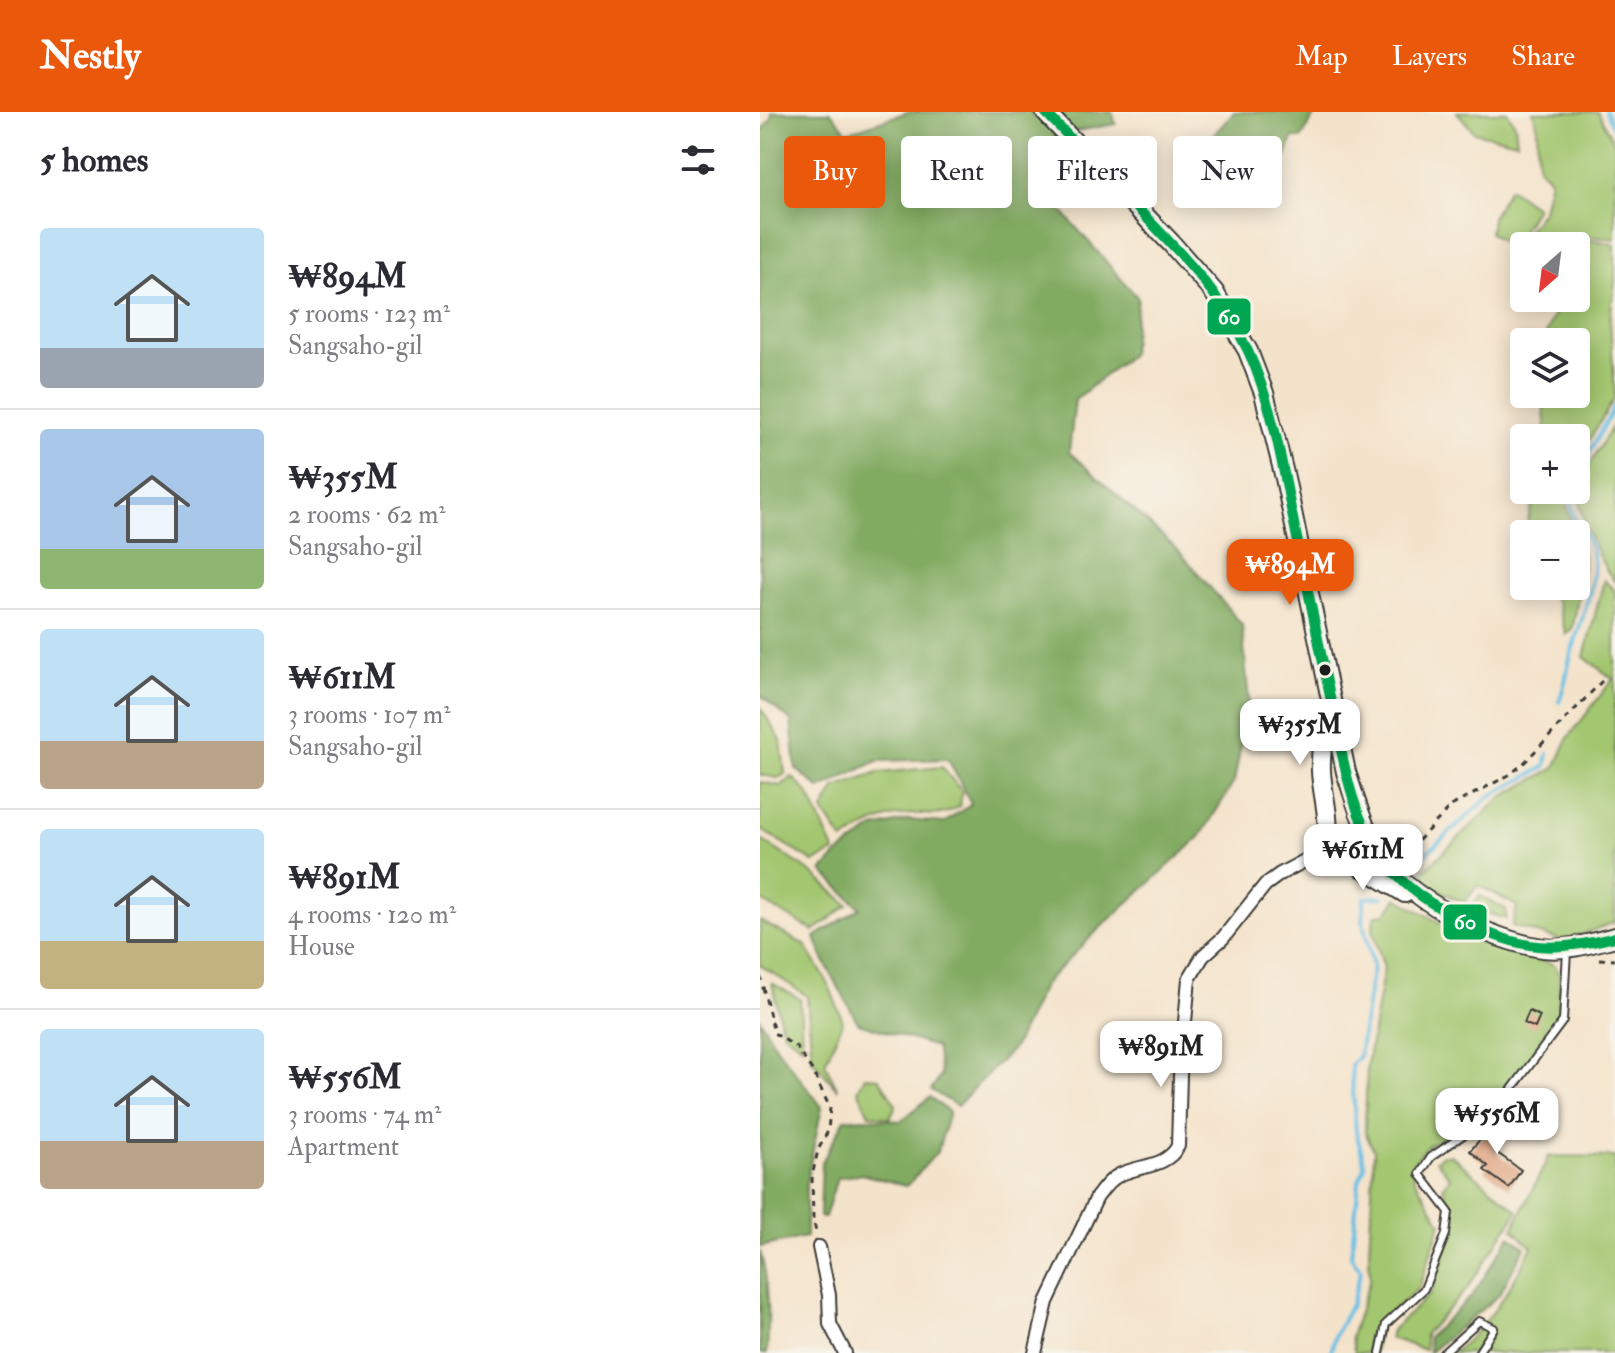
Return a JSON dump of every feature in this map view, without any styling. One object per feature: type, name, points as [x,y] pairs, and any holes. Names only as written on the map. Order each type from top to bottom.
[{"type":"street","points":[[1045,112],[1214,292],[1248,351],[1264,393],[1285,478],[1346,772],[1378,854],[1423,898],[1464,922],[1509,939],[1543,948],[1567,947],[1615,937]]},
{"type":"street","points":[[1035,1353],[1047,1302],[1097,1197],[1108,1182],[1121,1174],[1164,1161],[1175,1153],[1178,1146],[1180,1075],[1189,979],[1195,966],[1223,938],[1265,885],[1308,859],[1326,841],[1329,828],[1324,808],[1321,740],[1332,704]]},
{"type":"street","points":[[1326,841],[1402,892],[1423,898]]},
{"type":"street","points":[[819,1247],[829,1295],[830,1324],[845,1353]]},
{"type":"lane","points":[[1380,1353],[1386,1324],[1424,1289],[1446,1234],[1449,1212],[1420,1174],[1431,1157],[1469,1131],[1503,1101],[1563,1021],[1567,947]]},
{"type":"lane","points":[[1443,1353],[1479,1321],[1494,1328],[1478,1353]]},
{"type":"path","points":[[1392,870],[1451,806],[1522,765],[1602,681]]},
{"type":"path","points":[[760,975],[774,1033],[796,1047],[812,1070],[830,1108],[828,1131],[818,1150],[812,1176],[813,1218],[819,1247]]},
{"type":"green space","points":[[772,112],[831,112],[847,132],[908,112],[1112,112],[1116,124],[1077,131],[1074,136],[1028,136],[1028,208],[1059,208],[1138,298],[1131,354],[1075,400],[1069,452],[1179,551],[1242,625],[1249,703],[1234,782],[1200,837],[1044,984],[1014,1047],[957,1106],[931,1090],[941,1075],[936,1047],[858,1023],[822,957],[815,937],[860,908],[822,871],[839,853],[874,828],[909,820],[944,823],[971,804],[948,759],[877,761],[820,789],[796,769],[791,721],[760,695],[760,133],[771,119]]},
{"type":"green space","points":[[1234,112],[1316,112],[1302,138],[1293,138],[1282,166],[1282,136],[1213,136]]},
{"type":"green space","points":[[1457,112],[1507,112],[1515,124],[1517,142],[1474,132]]},
{"type":"green space","points":[[1533,112],[1598,112],[1615,145],[1615,239],[1590,237],[1590,232],[1526,232],[1543,210],[1550,179],[1538,166],[1537,125]]},
{"type":"green space","points":[[1509,188],[1536,207],[1521,232],[1510,232],[1510,242],[1506,244],[1490,233],[1492,217]]},
{"type":"green space","points":[[1590,241],[1615,245],[1615,281],[1610,319],[1615,397],[1590,439],[1590,424],[1545,424],[1544,408],[1590,408],[1590,328],[1548,328],[1555,312],[1590,312]]},
{"type":"green space","points":[[1615,422],[1615,582],[1591,537],[1590,520],[1585,520],[1581,510],[1580,504],[1590,504],[1590,463]]},
{"type":"green space","points":[[1533,504],[1566,504],[1571,520],[1528,520]]},
{"type":"green space","points":[[1604,580],[1615,591],[1615,922],[1564,941],[1512,926],[1517,906],[1478,885],[1464,903],[1416,878],[1502,797],[1555,768],[1568,738],[1613,679],[1584,657]]},
{"type":"green space","points":[[1555,600],[1577,600],[1573,627],[1566,635]]},
{"type":"green space","points":[[760,707],[781,740],[785,774],[778,778],[760,775]]},
{"type":"green space","points":[[942,767],[962,792],[960,806],[951,811],[886,818],[843,841],[823,811],[835,788],[878,773]]},
{"type":"green space","points":[[792,777],[808,793],[835,852],[814,862],[760,829],[760,782],[781,786]]},
{"type":"green space","points":[[760,839],[811,872],[848,905],[814,931],[760,900]]},
{"type":"green space","points":[[1480,896],[1506,909],[1506,919],[1471,908]]},
{"type":"green space","points":[[1397,898],[1467,938],[1555,965],[1560,976],[1558,1021],[1538,1051],[1468,1126],[1428,1145],[1413,1163],[1414,1178],[1441,1223],[1419,1288],[1380,1322],[1374,1353],[1355,1353],[1351,1337],[1370,1279],[1374,1151],[1365,1132],[1367,1065],[1384,968],[1373,931],[1374,916],[1387,913]]},
{"type":"green space","points":[[760,921],[805,945],[828,983],[843,1021],[825,1063],[838,1090],[812,1059],[807,996],[760,965]]},
{"type":"green space","points":[[772,983],[800,999],[802,1046],[783,1033]]},
{"type":"green space","points":[[760,1019],[777,1048],[822,1107],[806,1183],[806,1237],[760,1247]]},
{"type":"green space","points":[[865,1077],[879,1078],[896,1105],[890,1118],[869,1114],[858,1090]]},
{"type":"green space","points":[[930,1097],[949,1112],[938,1151],[907,1186],[861,1174],[837,1178],[825,1217],[820,1217],[822,1162],[845,1119],[901,1121]]},
{"type":"green space","points":[[1443,1155],[1451,1155],[1518,1211],[1467,1289],[1425,1334],[1425,1350],[1390,1338],[1392,1330],[1430,1294],[1451,1236],[1455,1217],[1443,1187],[1450,1178],[1436,1160]]},
{"type":"green space","points":[[1549,1156],[1615,1157],[1615,1353],[1452,1353],[1488,1319],[1532,1247],[1513,1229]]},
{"type":"green space","points":[[1510,1236],[1525,1247],[1499,1295],[1429,1353],[1428,1337],[1472,1296]]},
{"type":"green space","points":[[760,1251],[767,1289],[767,1353],[760,1353]]},
{"type":"building","points":[[1529,1011],[1540,1016],[1535,1028],[1524,1023]]},
{"type":"building","points":[[1503,1120],[1512,1127],[1496,1152],[1521,1170],[1509,1188],[1484,1170],[1488,1166],[1470,1151],[1483,1136],[1488,1139]]},
{"type":"waterway","points":[[1606,112],[1615,130]]},
{"type":"waterway","points":[[1590,451],[1615,406]]},
{"type":"waterway","points":[[1559,702],[1593,575],[1592,552],[1571,504]]},
{"type":"waterway","points":[[1422,857],[1489,797],[1545,767],[1548,754]]},
{"type":"waterway","points":[[1331,1353],[1335,1335],[1352,1303],[1361,1270],[1351,1256],[1359,1181],[1365,1166],[1356,1131],[1351,1065],[1359,1056],[1373,966],[1363,922],[1364,898],[1383,897]]},
{"type":"transit line","name":"60","points":[[1045,112],[1199,275],[1226,311],[1248,351],[1274,429],[1349,785],[1361,821],[1379,854],[1408,886],[1431,903],[1506,940],[1558,947],[1615,937]]}]
